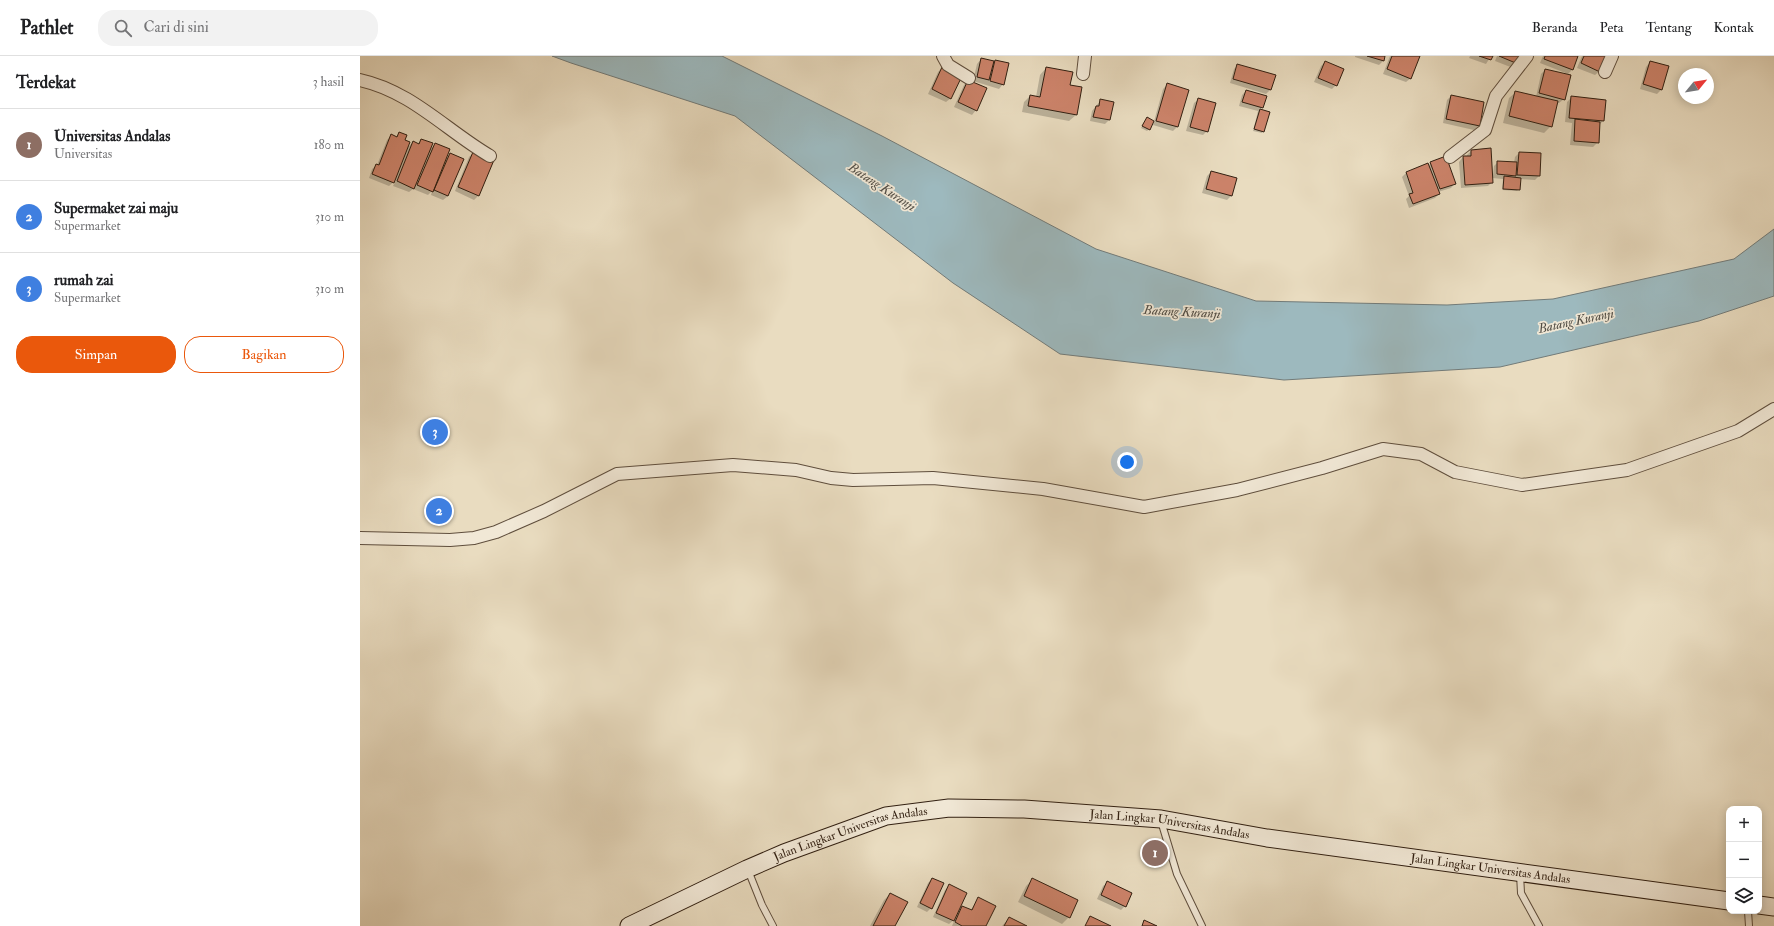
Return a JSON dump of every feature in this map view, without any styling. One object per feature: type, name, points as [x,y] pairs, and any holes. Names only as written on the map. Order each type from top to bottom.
[{"type":"street","points":[[943,56],[948,65],[969,78]]},
{"type":"street","points":[[1083,74],[1085,56]]},
{"type":"street","points":[[1450,157],[1486,130],[1496,96],[1527,56]]},
{"type":"street","points":[[1605,72],[1612,56]]},
{"type":"street","points":[[360,80],[392,90],[417,104],[456,135],[490,156]]},
{"type":"street","points":[[360,538],[450,540],[474,538],[496,532],[544,511],[617,474],[733,465],[796,470],[838,479],[933,478],[1027,487],[1144,507],[1237,490],[1322,468],[1382,449],[1421,454],[1455,472],[1522,485],[1627,470],[1738,431],[1774,409]]},
{"type":"street","name":"Jalan Lingkar Universitas Andalas","points":[[629,926],[747,869],[784,853],[886,816],[949,808],[1024,809],[1160,819],[1267,838],[1726,901]]},
{"type":"street","points":[[1762,905],[1774,907]]},
{"type":"lane","points":[[1160,819],[1177,874],[1202,926]]},
{"type":"lane","points":[[747,869],[762,905],[773,926]]},
{"type":"lane","points":[[1520,872],[1521,893],[1538,926]]},
{"type":"lane","points":[[1748,914],[1749,926]]},
{"type":"water","name":"Batang Kuranji","points":[[552,56],[722,56],[882,136],[1096,249],[1256,301],[1447,305],[1553,299],[1734,259],[1774,229],[1774,296],[1699,321],[1500,367],[1284,380],[1060,354],[953,283],[735,116]]},
{"type":"building","points":[[1367,56],[1385,56],[1384,61]]},
{"type":"building","points":[[1392,56],[1420,56],[1411,79],[1387,69]]},
{"type":"building","points":[[1479,56],[1493,56],[1491,60]]},
{"type":"building","points":[[1499,56],[1521,56],[1518,64]]},
{"type":"building","points":[[1545,56],[1578,56],[1573,70],[1544,59]]},
{"type":"building","points":[[1584,56],[1607,56],[1600,72],[1581,63]]},
{"type":"building","points":[[981,58],[994,61],[989,80],[977,77]]},
{"type":"building","points":[[995,60],[1009,63],[1004,85],[990,81]]},
{"type":"building","points":[[1325,61],[1344,69],[1337,86],[1318,78]]},
{"type":"building","points":[[1650,61],[1669,66],[1662,90],[1643,84]]},
{"type":"building","points":[[1237,64],[1276,75],[1271,90],[1233,79]]},
{"type":"building","points":[[942,67],[962,76],[951,99],[932,89]]},
{"type":"building","points":[[1046,67],[1073,72],[1070,85],[1082,87],[1077,115],[1028,106],[1030,95],[1040,97]]},
{"type":"building","points":[[1545,69],[1571,75],[1565,100],[1539,93]]},
{"type":"building","points":[[968,80],[987,88],[977,111],[958,102]]},
{"type":"building","points":[[1167,83],[1189,90],[1178,127],[1156,121]]},
{"type":"building","points":[[1246,90],[1267,96],[1263,108],[1242,102]]},
{"type":"building","points":[[1515,91],[1558,101],[1552,127],[1509,116]]},
{"type":"building","points":[[1451,95],[1484,102],[1480,126],[1446,119]]},
{"type":"building","points":[[1571,96],[1606,100],[1604,121],[1569,118]]},
{"type":"building","points":[[1198,98],[1216,103],[1208,132],[1190,127]]},
{"type":"building","points":[[1100,99],[1114,102],[1110,120],[1093,117],[1096,106],[1099,106]]},
{"type":"building","points":[[1260,109],[1270,112],[1264,132],[1254,129]]},
{"type":"building","points":[[1147,117],[1154,121],[1150,130],[1142,126]]},
{"type":"building","points":[[1575,119],[1600,122],[1599,143],[1574,141]]},
{"type":"building","points":[[399,132],[407,135],[405,140],[410,142],[394,183],[372,174],[376,164],[379,165],[391,134],[397,137]]},
{"type":"building","points":[[421,139],[433,143],[414,189],[397,181],[413,141],[419,144]]},
{"type":"building","points":[[435,143],[450,149],[433,192],[417,185]]},
{"type":"building","points":[[1491,148],[1493,183],[1465,185],[1463,156],[1471,156],[1471,150]]},
{"type":"building","points":[[473,152],[494,160],[479,196],[458,187]]},
{"type":"building","points":[[1519,152],[1541,153],[1540,176],[1517,175]]},
{"type":"building","points":[[450,153],[464,159],[448,196],[434,190]]},
{"type":"building","points":[[1446,156],[1456,184],[1440,189],[1430,162]]},
{"type":"building","points":[[1497,161],[1517,162],[1516,176],[1497,174]]},
{"type":"building","points":[[1428,163],[1440,194],[1413,204],[1409,194],[1413,193],[1406,172]]},
{"type":"building","points":[[1211,171],[1237,178],[1232,196],[1206,189]]},
{"type":"building","points":[[1504,176],[1521,178],[1520,190],[1503,189]]},
{"type":"building","points":[[932,878],[944,883],[932,909],[920,903]]},
{"type":"building","points":[[1032,878],[1078,900],[1070,918],[1024,896]]},
{"type":"building","points":[[1107,881],[1132,893],[1126,907],[1101,895]]},
{"type":"building","points":[[949,884],[967,893],[954,921],[936,913]]},
{"type":"building","points":[[890,893],[908,902],[895,926],[873,926]]},
{"type":"building","points":[[978,897],[996,906],[986,926],[962,926],[955,922],[962,906],[972,910]]},
{"type":"building","points":[[1090,916],[1111,926],[1085,926]]},
{"type":"building","points":[[1009,917],[1027,926],[1004,926]]},
{"type":"building","points":[[1144,920],[1157,926],[1142,926]]},
{"type":"place","name":"rumah zai","points":[[435,432]]},
{"type":"place","name":"Supermaket zai maju","points":[[439,511]]},
{"type":"place","name":"Universitas Andalas","points":[[1155,853]]}]
